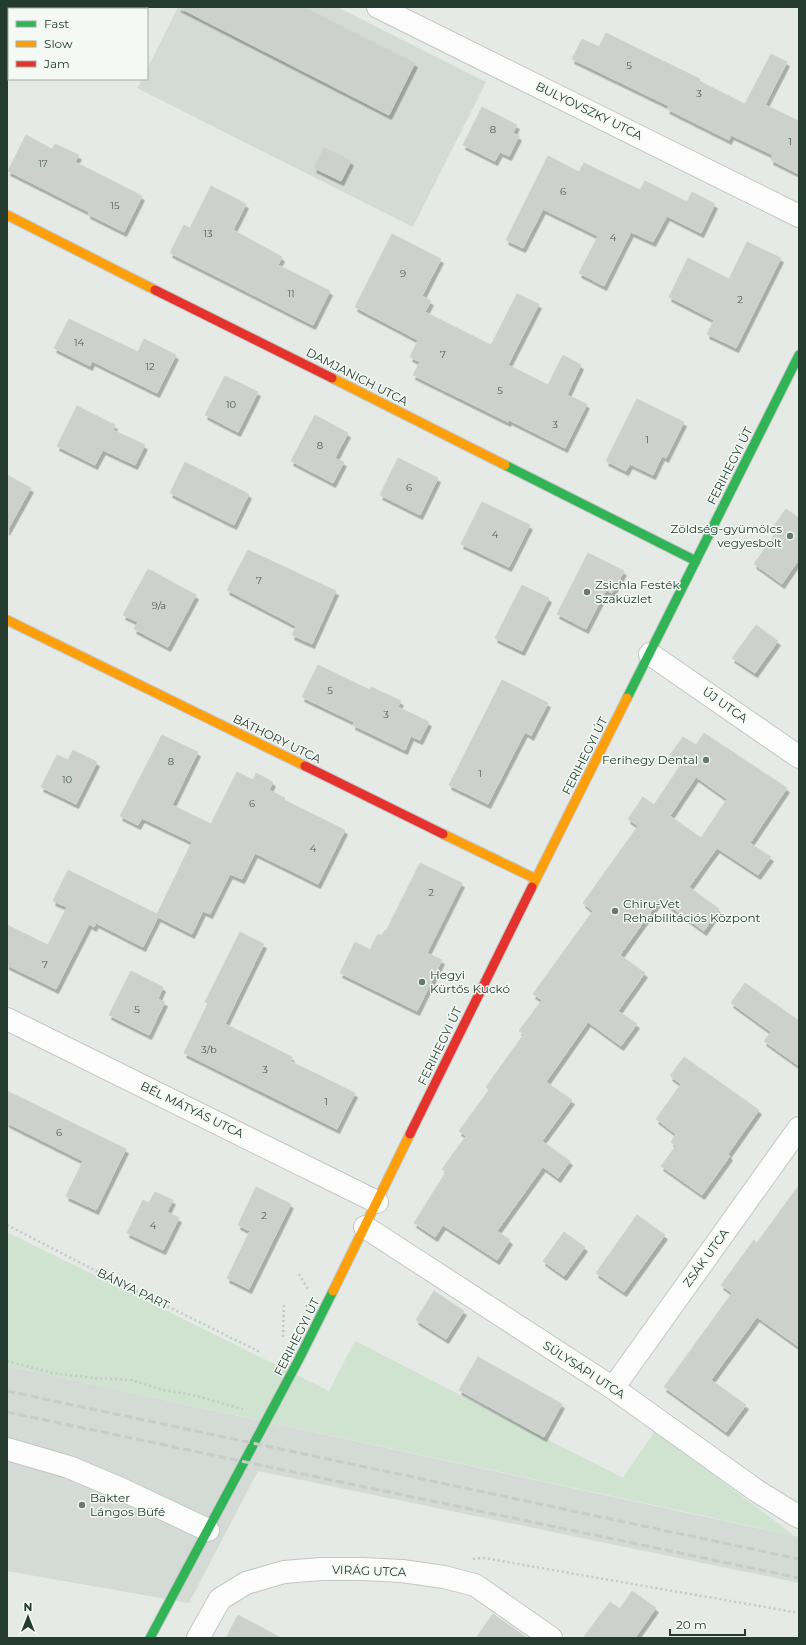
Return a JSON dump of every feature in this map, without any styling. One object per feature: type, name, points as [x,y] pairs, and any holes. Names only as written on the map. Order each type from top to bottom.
[{"type":"main road","name":"DAMJANICH UTCA","points":[[7,215],[696,561]]},
{"type":"main road","name":"FERIHEGYI ÚT","points":[[150,1638],[298,1361],[536,879],[799,355]]},
{"type":"main road","name":"BÁTHORY UTCA","points":[[7,620],[536,879]]},
{"type":"street","name":"BULYOVSZKY UTCA","points":[[378,7],[799,216]]},
{"type":"street","name":"ÚJ UTCA","points":[[650,654],[799,757]]},
{"type":"street","name":"BÉL MÁTYÁS UTCA","points":[[7,1019],[377,1202]]},
{"type":"street","name":"ZSÁK UTCA","points":[[613,1388],[799,1128]]},
{"type":"street","name":"SÜLYSÁPI UTCA","points":[[365,1227],[613,1388],[757,1491],[799,1516]]},
{"type":"street","points":[[7,1449],[69,1467],[121,1489],[208,1530]]},
{"type":"street","name":"VIRÁG UTCA","points":[[198,1638],[220,1599],[246,1583],[284,1572],[321,1569],[402,1571],[444,1577],[475,1585],[551,1638]]},
{"type":"path","name":"BÁNYA PART","points":[[7,1224],[112,1280],[260,1352]]},
{"type":"path","points":[[283,1343],[282,1324],[284,1304]]},
{"type":"path","points":[[7,1361],[52,1373],[94,1378],[132,1380],[163,1390],[193,1395],[248,1411]]},
{"type":"path","points":[[444,1577],[468,1559],[484,1558],[799,1613]]},
{"type":"shaded area","points":[[178,7],[337,7],[486,82],[413,227],[137,88],[141,80],[148,80],[148,67]]},
{"type":"shaded area","points":[[7,1366],[799,1537],[799,1583],[258,1471],[189,1603],[7,1571]]},
{"type":"green space","points":[[7,1232],[329,1391],[355,1341],[623,1478],[655,1431],[795,1536],[7,1366]]},
{"type":"building","points":[[178,7],[304,7],[415,63],[389,115]]},
{"type":"building","points":[[606,33],[700,79],[699,81],[745,104],[771,54],[787,62],[765,105],[799,121],[799,174],[771,160],[773,155],[731,135],[729,140],[667,109],[669,106],[572,59],[582,39],[599,47]]},
{"type":"building","points":[[482,107],[517,125],[513,133],[519,136],[509,156],[500,152],[495,161],[463,145]]},
{"type":"building","points":[[26,135],[52,149],[55,144],[79,155],[75,162],[142,196],[124,232],[88,214],[89,212],[8,171]]},
{"type":"building","points":[[324,147],[351,161],[341,181],[314,168]]},
{"type":"building","points":[[548,156],[579,172],[584,163],[640,190],[645,181],[687,202],[692,192],[715,204],[701,233],[667,216],[653,242],[631,232],[604,286],[579,273],[598,236],[543,209],[523,248],[506,240]]},
{"type":"building","points":[[211,186],[246,204],[233,230],[282,257],[278,265],[330,291],[313,325],[170,253],[184,225],[190,228]]},
{"type":"building","points":[[392,234],[441,259],[422,296],[431,301],[425,312],[491,345],[517,294],[539,304],[508,365],[548,385],[563,355],[581,365],[567,395],[587,404],[565,448],[509,420],[508,422],[413,375],[420,362],[410,357],[418,340],[355,307]]},
{"type":"building","points":[[747,242],[781,258],[736,348],[707,334],[714,320],[669,297],[688,258],[729,279]]},
{"type":"building","points":[[69,319],[138,352],[144,339],[176,355],[157,393],[92,361],[90,366],[54,348]]},
{"type":"building","points":[[225,376],[258,392],[238,432],[205,415]]},
{"type":"building","points":[[637,399],[684,422],[666,458],[662,456],[653,475],[630,464],[626,471],[606,461]]},
{"type":"building","points":[[77,406],[115,425],[113,430],[145,445],[135,465],[103,450],[95,465],[57,446]]},
{"type":"building","points":[[315,415],[348,433],[335,458],[344,462],[333,483],[291,461]]},
{"type":"building","points":[[398,458],[438,478],[420,515],[380,495]]},
{"type":"building","points":[[185,462],[249,494],[234,525],[170,493]]},
{"type":"building","points":[[7,475],[31,488],[7,531]]},
{"type":"building","points":[[482,502],[530,525],[509,567],[461,544]]},
{"type":"building","points":[[786,509],[799,518],[799,559],[782,584],[754,564],[776,533],[771,530]]},
{"type":"building","points":[[248,550],[336,591],[312,644],[292,635],[296,626],[227,590]]},
{"type":"building","name":"Zsichla Festék Szaküzlet","points":[[588,553],[624,571],[612,593],[606,590],[586,629],[557,614]]},
{"type":"building","points":[[148,569],[196,595],[168,647],[134,629],[138,622],[123,615]]},
{"type":"building","points":[[522,585],[549,598],[522,651],[495,638]]},
{"type":"building","points":[[756,625],[778,641],[755,673],[732,658]]},
{"type":"building","points":[[318,665],[370,690],[371,687],[401,701],[398,707],[429,722],[420,740],[411,736],[405,750],[353,725],[354,722],[302,697]]},
{"type":"building","points":[[502,680],[548,703],[531,736],[525,732],[488,804],[449,785]]},
{"type":"building","points":[[704,733],[787,788],[750,843],[771,857],[758,875],[717,848],[689,887],[719,909],[704,931],[660,899],[620,955],[645,973],[618,1011],[637,1024],[621,1046],[588,1022],[546,1082],[572,1100],[542,1141],[570,1161],[558,1178],[543,1167],[497,1231],[510,1240],[497,1260],[443,1225],[435,1237],[414,1223],[446,1172],[442,1169],[466,1136],[459,1131],[489,1090],[486,1087],[524,1034],[519,1031],[542,1000],[533,994],[593,911],[583,903],[638,826],[628,819],[643,797],[654,805],[682,763],[670,755],[683,737],[696,745]],"holes":[[[696,777],[727,799],[701,838],[670,816]]]},
{"type":"building","points":[[162,735],[198,752],[172,805],[211,824],[237,772],[253,780],[256,773],[273,782],[269,790],[285,798],[284,800],[345,830],[318,884],[255,853],[242,879],[230,874],[210,914],[203,911],[192,934],[158,917],[143,947],[96,923],[94,927],[89,924],[56,989],[7,965],[7,925],[48,945],[67,907],[53,901],[68,870],[157,914],[192,842],[142,818],[138,825],[120,816]]},
{"type":"building","points":[[73,750],[97,762],[76,804],[41,787],[57,755],[68,760]]},
{"type":"building","points":[[420,863],[462,883],[427,953],[442,960],[417,1011],[340,973],[355,942],[370,950],[378,934],[382,936],[385,930],[386,931]]},
{"type":"building","points":[[240,932],[264,944],[225,1024],[292,1057],[290,1061],[355,1093],[337,1129],[184,1053],[208,1003],[205,1002]]},
{"type":"building","points":[[131,971],[163,987],[158,999],[165,1002],[149,1035],[109,1015]]},
{"type":"building","points":[[745,983],[799,1021],[799,1066],[764,1041],[771,1032],[731,1003]]},
{"type":"building","points":[[684,1057],[759,1110],[728,1154],[730,1156],[702,1195],[661,1166],[676,1146],[671,1142],[676,1134],[656,1119],[681,1084],[670,1076]]},
{"type":"building","points":[[7,1091],[126,1149],[96,1210],[66,1196],[83,1161],[7,1123]]},
{"type":"building","points":[[799,1185],[799,1347],[757,1317],[711,1380],[746,1405],[726,1432],[664,1387],[732,1293],[721,1285],[754,1240],[757,1243]]},
{"type":"building","points":[[256,1187],[291,1204],[249,1289],[227,1278],[250,1231],[238,1225]]},
{"type":"building","points":[[155,1192],[173,1200],[167,1212],[179,1218],[163,1250],[127,1233],[143,1200],[149,1203]]},
{"type":"building","points":[[637,1215],[665,1235],[624,1292],[596,1273]]},
{"type":"building","points":[[564,1232],[585,1247],[564,1276],[543,1261]]},
{"type":"building","points":[[434,1291],[464,1311],[446,1339],[416,1320]]},
{"type":"building","points":[[478,1357],[562,1404],[544,1437],[459,1390]]},
{"type":"building","points":[[632,1591],[656,1608],[635,1638],[583,1638],[610,1602],[620,1609]]},
{"type":"building","points":[[493,1614],[527,1638],[476,1638]]},
{"type":"building","points":[[238,1615],[281,1638],[226,1638]]},
{"type":"railway","points":[[7,1391],[799,1559]]},
{"type":"railway","points":[[7,1412],[799,1578]]},
{"type":"traffic: fast","points":[[627,698],[799,355]]},
{"type":"traffic: fast","points":[[505,465],[696,561]]},
{"type":"traffic: fast","points":[[150,1638],[298,1361],[333,1291]]},
{"type":"traffic: slow","points":[[7,215],[155,290]]},
{"type":"traffic: slow","points":[[332,378],[505,465]]},
{"type":"traffic: slow","points":[[7,620],[305,766]]},
{"type":"traffic: slow","points":[[532,887],[627,698]]},
{"type":"traffic: slow","points":[[443,834],[536,879]]},
{"type":"traffic: slow","points":[[333,1291],[410,1134]]},
{"type":"traffic: jam","points":[[155,290],[332,378]]},
{"type":"traffic: jam","points":[[305,766],[443,834]]},
{"type":"traffic: jam","points":[[410,1134],[532,887]]},
{"type":"place","name":"Zöldség-gyümölcs vegyesbolt","points":[[790,536]]},
{"type":"place","name":"Zsichla Festék Szaküzlet","points":[[587,592]]},
{"type":"place","name":"Ferihegy Dental","points":[[706,760]]},
{"type":"place","name":"Chiru-Vet Rehabilitációs Központ","points":[[615,911]]},
{"type":"place","name":"Hegyi Kürtős Kuckó","points":[[422,982]]},
{"type":"place","name":"Bakter Lángos Büfé","points":[[82,1505]]}]
